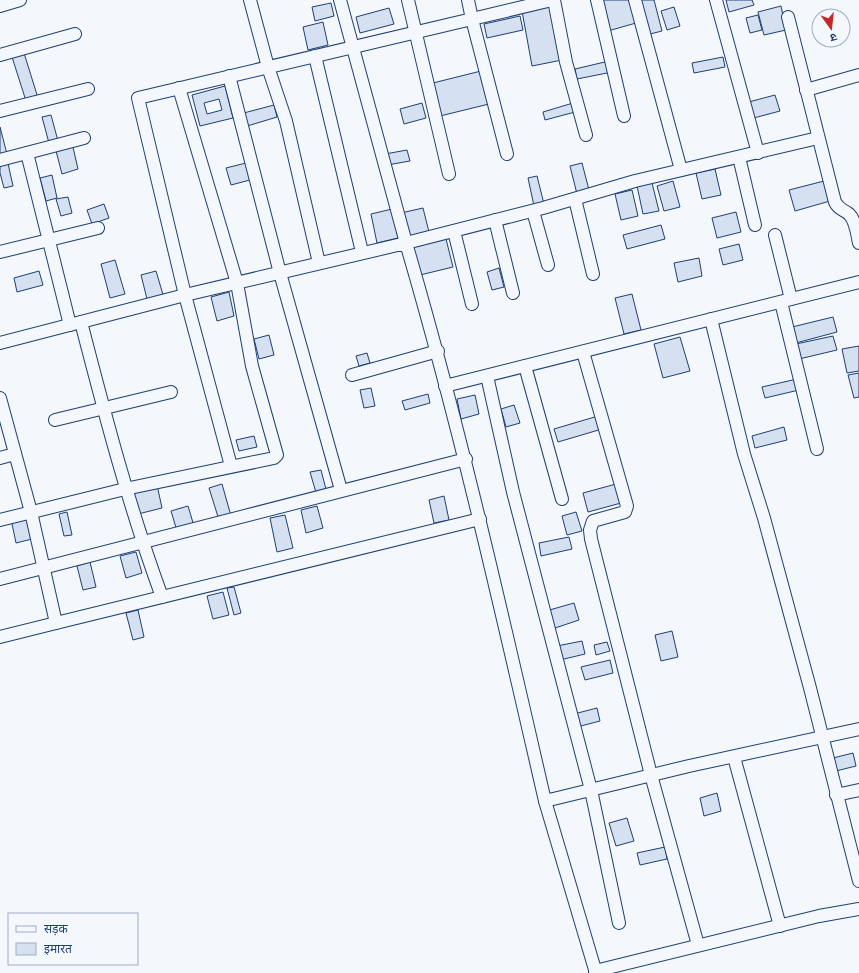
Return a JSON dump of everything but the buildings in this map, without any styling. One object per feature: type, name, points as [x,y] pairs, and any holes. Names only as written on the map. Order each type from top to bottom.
[{"type":"street","points":[[0,6],[20,0]]},
{"type":"street","points":[[250,0],[268,67],[286,121],[319,264]]},
{"type":"street","points":[[340,0],[406,243],[438,351],[445,386],[466,459],[545,801],[595,972],[780,926],[859,909]]},
{"type":"street","points":[[408,0],[449,174]]},
{"type":"street","points":[[468,0],[507,154]]},
{"type":"street","points":[[231,466],[185,295],[138,98],[553,0],[566,62],[586,134]]},
{"type":"street","points":[[597,0],[624,116]]},
{"type":"street","points":[[635,0],[681,170]]},
{"type":"street","points":[[716,0],[758,153]]},
{"type":"street","points":[[788,17],[835,202],[838,209],[849,214],[854,220],[859,243]]},
{"type":"street","points":[[0,55],[75,34]]},
{"type":"street","points":[[315,56],[362,252]]},
{"type":"street","points":[[806,90],[859,75]]},
{"type":"street","points":[[229,76],[280,273],[341,490]]},
{"type":"street","points":[[0,520],[125,489],[274,458],[277,455],[252,366],[237,283],[179,88]]},
{"type":"street","points":[[0,111],[88,89]]},
{"type":"street","points":[[0,160],[84,138]]},
{"type":"street","points":[[0,343],[185,295],[319,264],[362,252],[406,243],[533,211],[635,181],[818,138]]},
{"type":"street","points":[[27,153],[49,240],[75,324],[104,409],[125,489],[162,597]]},
{"type":"street","points":[[739,157],[755,225]]},
{"type":"street","points":[[575,199],[593,274]]},
{"type":"street","points":[[533,211],[548,265]]},
{"type":"street","points":[[495,220],[513,293]]},
{"type":"street","points":[[0,252],[98,228]]},
{"type":"street","points":[[454,230],[472,304]]},
{"type":"street","points":[[775,235],[786,300],[818,449]]},
{"type":"street","points":[[445,386],[859,282]]},
{"type":"street","points":[[711,319],[744,454],[764,518],[808,680],[836,795],[854,846],[859,881]]},
{"type":"street","points":[[352,375],[438,351]]},
{"type":"street","points":[[583,352],[627,506],[625,512],[593,521],[590,530],[591,539],[651,775],[698,946]]},
{"type":"street","points":[[525,366],[562,499]]},
{"type":"street","points":[[487,376],[513,492],[592,790],[619,923]]},
{"type":"street","points":[[55,420],[171,392]]},
{"type":"street","points":[[0,398],[31,512],[56,623]]},
{"type":"street","points":[[0,458],[15,454]]},
{"type":"street","points":[[0,579],[142,541],[466,459]]},
{"type":"street","points":[[0,637],[480,519]]},
{"type":"street","points":[[545,801],[651,775],[859,729]]},
{"type":"street","points":[[734,756],[780,926]]},
{"type":"street","points":[[836,795],[859,790]]}]
